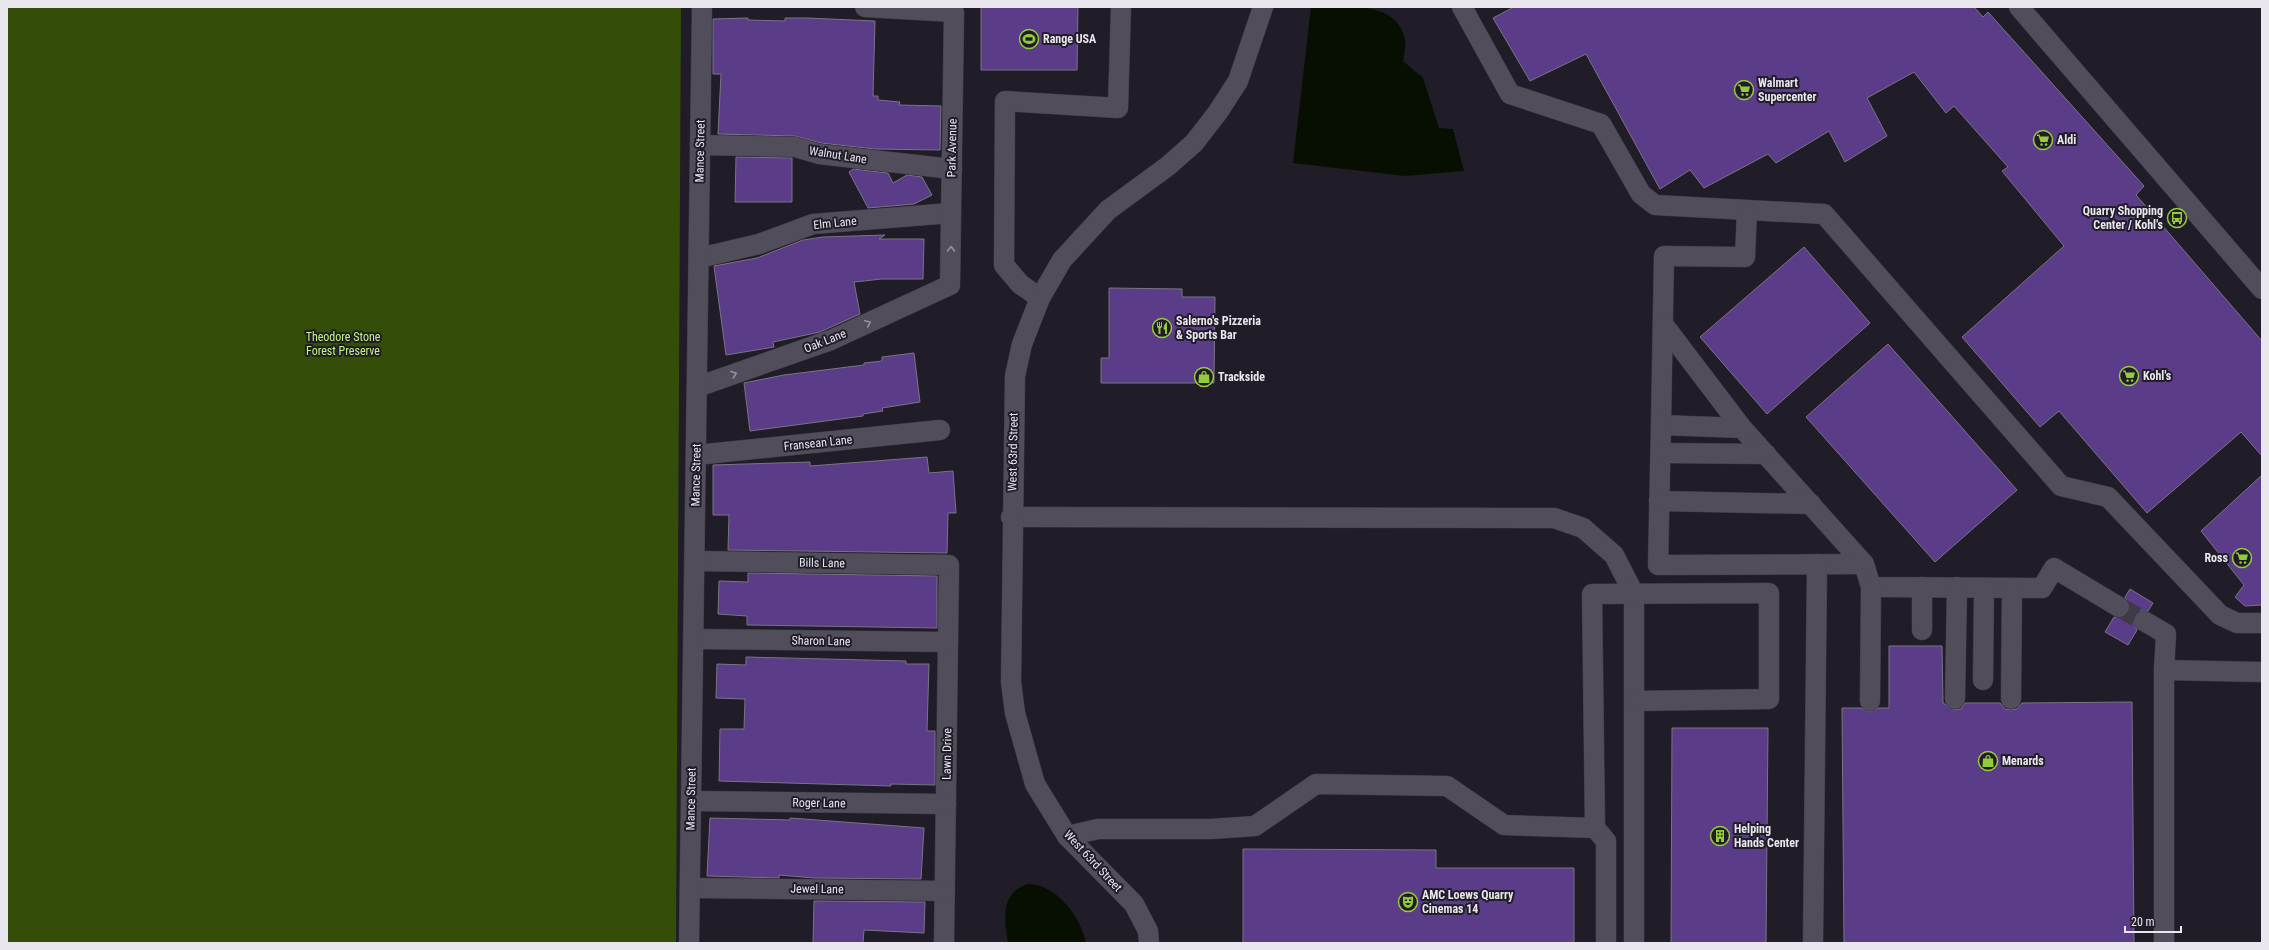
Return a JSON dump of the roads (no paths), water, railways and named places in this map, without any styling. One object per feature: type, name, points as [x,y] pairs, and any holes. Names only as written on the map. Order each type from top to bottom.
[{"type":"street","name":"Mance Street","points":[[689,943],[702,7]]},
{"type":"street","name":"Park Avenue","points":[[865,7],[954,12],[950,285]]},
{"type":"street","points":[[1040,298],[1020,284],[1004,265],[1005,101],[1118,108],[1120,7]]},
{"type":"street","name":"West 63rd Street","points":[[1149,943],[1148,931],[1134,904],[1067,836],[1035,784],[1015,713],[1011,682],[1011,516],[1015,376],[1022,344],[1040,298],[1062,260],[1108,210],[1168,166],[1194,143],[1218,112],[1238,81],[1262,7]]},
{"type":"street","points":[[1462,7],[1510,94],[1601,124],[1641,194],[1655,205],[1824,214],[2061,486],[2108,497],[2220,615],[2237,623],[2262,624]]},
{"type":"street","points":[[2019,7],[2262,289]]},
{"type":"street","name":"Walnut Lane","points":[[700,145],[795,147],[819,154],[952,169]]},
{"type":"street","points":[[1747,210],[1745,257],[1664,256],[1658,565],[1864,564]]},
{"type":"street","name":"Elm Lane","points":[[699,258],[759,244],[813,224],[952,212]]},
{"type":"street","name":"Oak Lane","points":[[697,387],[831,340],[950,285]]},
{"type":"street","points":[[1663,324],[1742,428],[1864,564],[1871,587],[1870,701]]},
{"type":"street","points":[[1661,425],[1742,428]]},
{"type":"street","name":"Fransean Lane","points":[[696,455],[940,430]]},
{"type":"street","points":[[1661,453],[1766,454]]},
{"type":"street","points":[[1659,501],[1811,504]]},
{"type":"street","points":[[1011,516],[1554,518],[1583,528],[1614,555],[1634,594],[1634,943]]},
{"type":"street","name":"Bills Lane","points":[[694,561],[949,565]]},
{"type":"street","points":[[1813,943],[1817,564]]},
{"type":"street","name":"Lawn Drive","points":[[944,943],[949,565]]},
{"type":"street","points":[[1871,587],[2042,588],[2054,568],[2119,607]]},
{"type":"street","points":[[1922,587],[1922,630]]},
{"type":"street","points":[[1956,699],[1957,587]]},
{"type":"street","points":[[1983,680],[1984,588]]},
{"type":"street","points":[[2011,699],[2012,588]]},
{"type":"street","points":[[1606,943],[1606,841],[1596,828],[1592,594],[1769,593],[1769,699],[1634,701]]},
{"type":"street","points":[[2144,621],[2166,634],[2164,670],[2164,943]]},
{"type":"street","name":"Sharon Lane","points":[[694,639],[948,642]]},
{"type":"street","points":[[2164,670],[2262,672]]},
{"type":"street","points":[[1067,836],[1098,829],[1211,829],[1255,826],[1316,784],[1447,786],[1504,825],[1596,828]]},
{"type":"street","name":"Roger Lane","points":[[691,801],[946,804]]},
{"type":"street","name":"Jewel Lane","points":[[690,888],[945,891]]},
{"type":"tunnel","points":[[2119,607],[2144,621]]},
{"type":"place","name":"Range USA","points":[[1029,39]]},
{"type":"place","name":"Walmart Supercenter","points":[[1744,90]]},
{"type":"place","name":"Aldi","points":[[2043,140]]},
{"type":"place","name":"Quarry Shopping Center / Kohl's","points":[[2177,218]]},
{"type":"place","name":"Salerno's Pizzeria & Sports Bar","points":[[1162,328]]},
{"type":"place","name":"Kohl's","points":[[2129,376]]},
{"type":"place","name":"Trackside","points":[[1204,377]]},
{"type":"place","name":"Ross","points":[[2242,558]]},
{"type":"place","name":"Menards","points":[[1988,761]]},
{"type":"place","name":"Helping Hands Center","points":[[1720,836]]},
{"type":"place","name":"AMC Loews Quarry Cinemas 14","points":[[1408,902]]},
{"type":"park label","name":"Theodore Stone Forest Preserve","points":[[343,344]]}]
